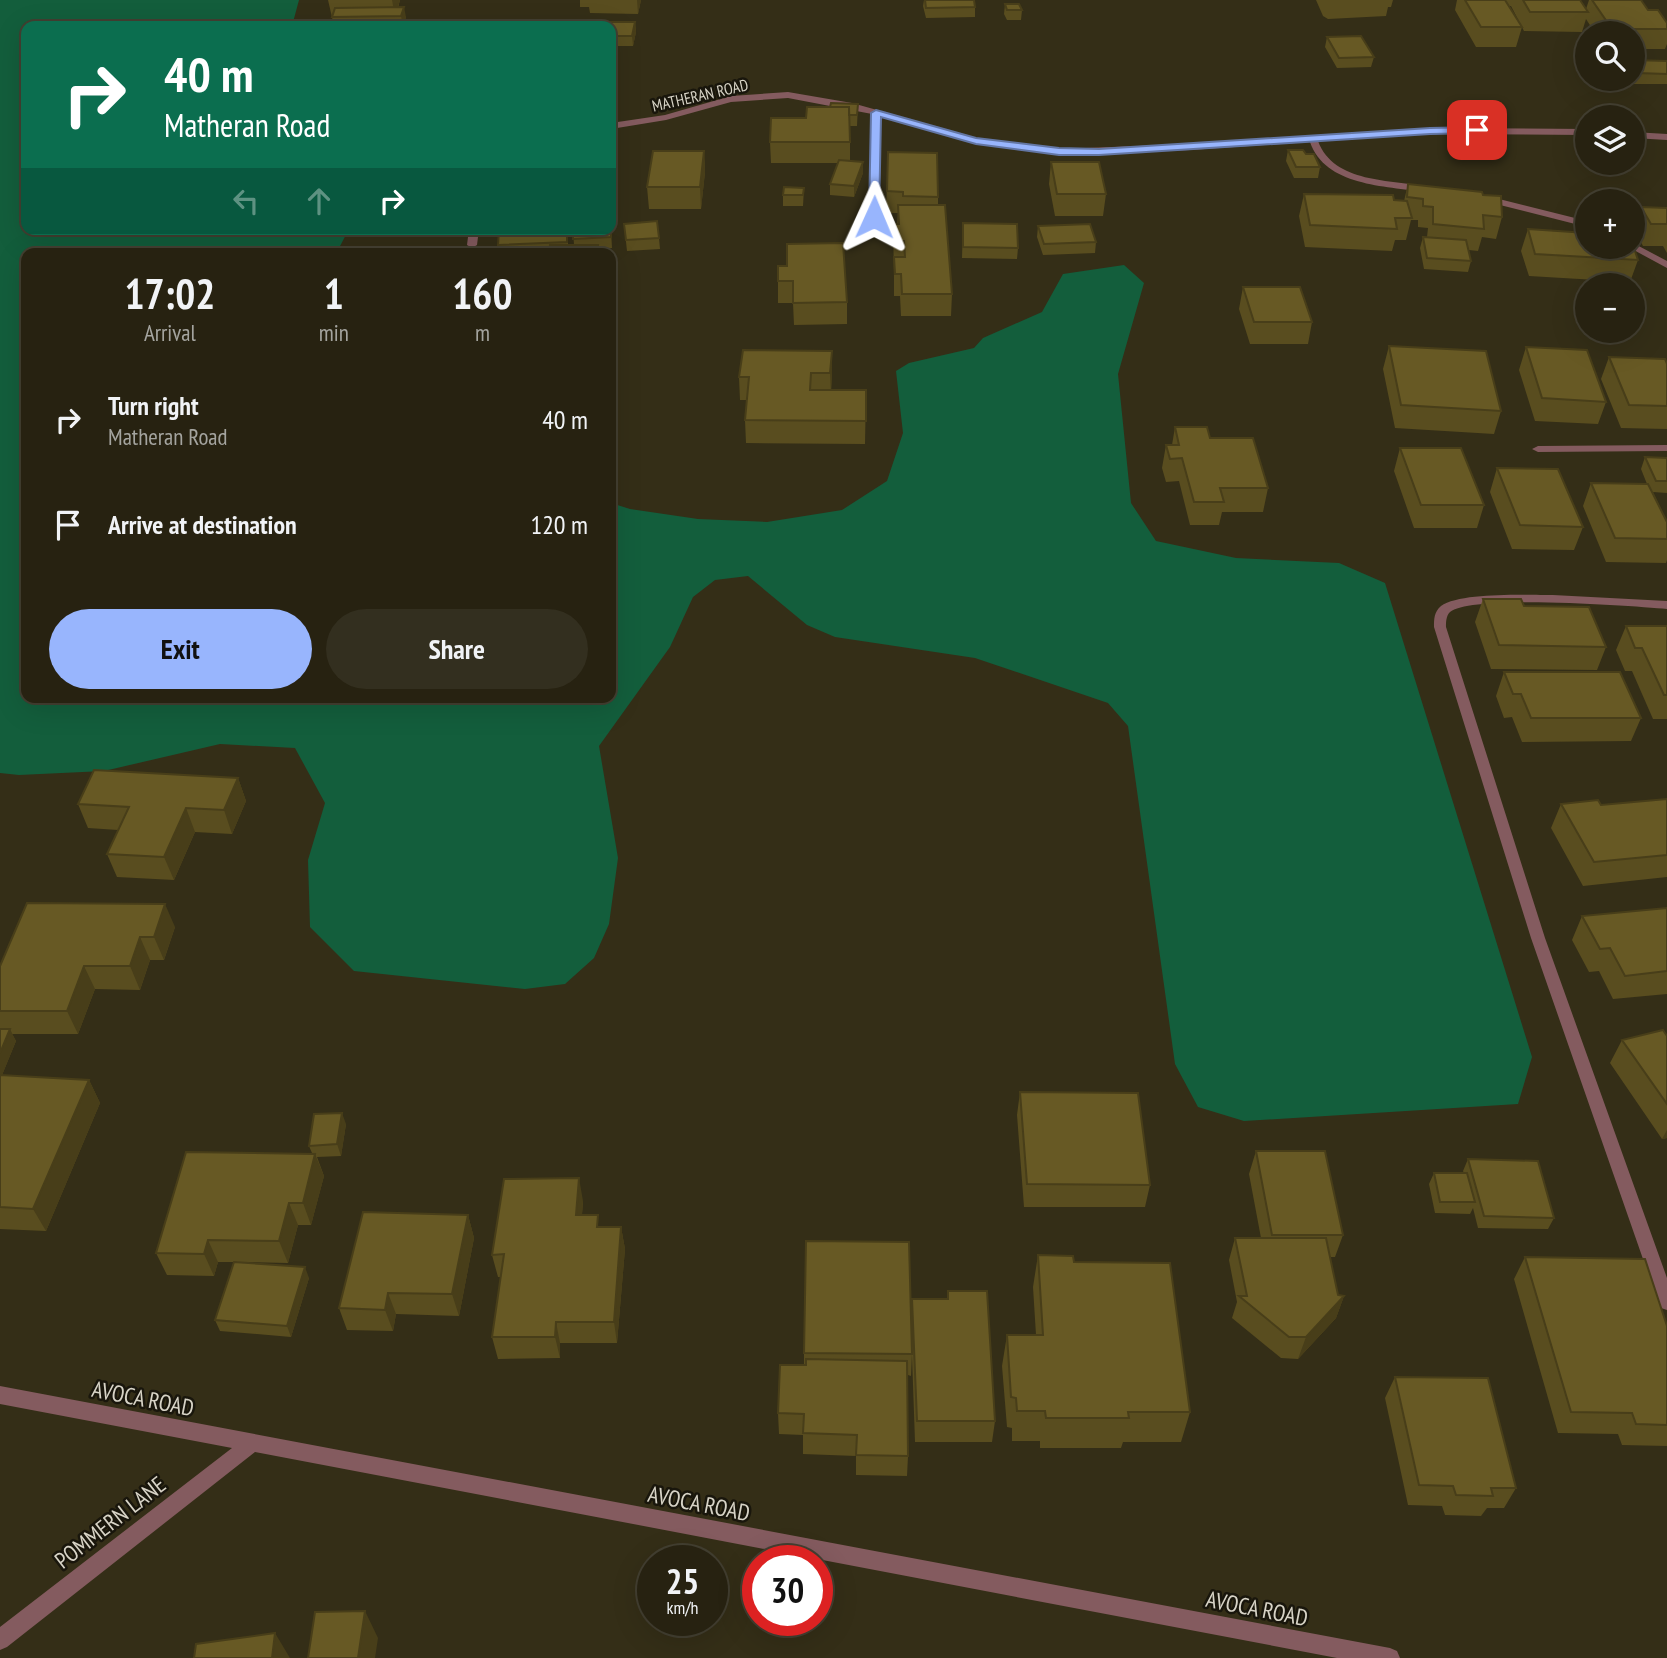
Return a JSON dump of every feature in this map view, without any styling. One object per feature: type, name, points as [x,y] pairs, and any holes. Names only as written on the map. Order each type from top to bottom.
[{"type":"street","name":"MATHERAN ROAD","points":[[616,125],[666,117],[731,99],[762,96],[814,98],[976,141],[1059,152],[1099,152],[1430,131],[1575,132]]},
{"type":"street","points":[[874,217],[876,113]]},
{"type":"street","points":[[1645,136],[1667,137]]},
{"type":"street","points":[[1313,139],[1314,147],[1326,164],[1338,171],[1369,180],[1441,191]]},
{"type":"street","points":[[1467,195],[1575,221]]},
{"type":"street","points":[[472,245],[473,235]]},
{"type":"street","points":[[1645,253],[1667,265]]},
{"type":"street","points":[[1538,449],[1667,448]]},
{"type":"street","points":[[1667,605],[1609,600],[1483,600],[1454,605],[1444,610],[1440,617],[1440,626],[1538,938],[1667,1302]]},
{"type":"street","name":"AVOCA ROAD","points":[[0,1395],[1390,1658]]},
{"type":"street","name":"POMMERN LANE","points":[[0,1640],[251,1444]]},
{"type":"green space","points":[[0,0],[299,0],[293,21],[21,21],[21,235],[346,235],[339,248],[21,248],[21,703],[616,703],[616,505],[698,519],[767,522],[842,510],[887,481],[903,433],[896,371],[909,363],[974,348],[983,338],[1042,312],[1063,274],[1124,265],[1144,283],[1118,374],[1131,503],[1156,541],[1236,558],[1339,563],[1385,583],[1532,1057],[1518,1104],[1244,1121],[1198,1107],[1175,1064],[1128,726],[1108,703],[975,658],[835,637],[807,625],[748,576],[715,580],[693,597],[670,647],[599,746],[618,858],[609,924],[594,958],[565,984],[525,989],[354,971],[310,927],[308,860],[325,803],[295,748],[220,744],[104,771],[19,775],[0,773]]},
{"type":"building","points":[[925,0],[974,0],[975,7],[926,8]]},
{"type":"building","points":[[1465,0],[1505,0],[1522,27],[1481,27]]},
{"type":"building","points":[[1523,0],[1580,0],[1588,12],[1530,12]]},
{"type":"building","points":[[1592,0],[1641,0],[1648,10],[1658,10],[1667,23],[1667,29],[1645,29],[1645,21],[1606,21]]},
{"type":"building","points":[[1005,4],[1019,4],[1022,10],[1007,10]]},
{"type":"building","points":[[404,7],[401,16],[332,17],[335,8]]},
{"type":"building","points":[[616,22],[635,22],[632,36],[616,36]]},
{"type":"building","points":[[1361,36],[1374,57],[1339,58],[1327,37]]},
{"type":"building","points":[[1645,60],[1667,61],[1667,74],[1645,73]]},
{"type":"building","points":[[831,103],[858,104],[857,115],[849,115],[849,107],[830,107]]},
{"type":"building","points":[[807,107],[849,107],[850,142],[770,142],[771,118],[806,118]]},
{"type":"building","points":[[1288,150],[1303,150],[1306,154],[1314,154],[1320,167],[1296,167]]},
{"type":"building","points":[[653,151],[704,151],[700,187],[647,187]]},
{"type":"building","points":[[888,152],[937,153],[938,197],[903,196],[903,192],[887,191]]},
{"type":"building","points":[[839,160],[863,162],[854,186],[830,184]]},
{"type":"building","points":[[1051,162],[1099,162],[1106,194],[1057,194]]},
{"type":"building","points":[[1408,184],[1501,196],[1502,217],[1483,215],[1484,229],[1433,224],[1433,207],[1423,206],[1423,199],[1407,197]]},
{"type":"building","points":[[784,187],[804,188],[803,195],[783,195]]},
{"type":"building","points":[[1304,194],[1393,195],[1394,200],[1407,201],[1412,218],[1395,218],[1397,229],[1310,225]]},
{"type":"building","points":[[898,205],[945,205],[952,294],[902,294],[901,274],[895,274],[894,257],[905,257],[904,241],[894,241],[893,224],[899,224]]},
{"type":"building","points":[[1645,207],[1667,208],[1667,224],[1651,224],[1645,214]]},
{"type":"building","points":[[657,221],[659,238],[626,240],[624,224]]},
{"type":"building","points":[[963,223],[1017,224],[1018,248],[963,247]]},
{"type":"building","points":[[1090,224],[1096,242],[1044,244],[1038,226]]},
{"type":"building","points":[[1528,229],[1575,232],[1575,256],[1535,254]]},
{"type":"building","points":[[499,235],[567,235],[567,242],[498,245]]},
{"type":"building","points":[[573,235],[611,235],[611,237],[573,239]]},
{"type":"building","points":[[1423,237],[1466,240],[1471,261],[1427,258]]},
{"type":"building","points":[[843,243],[847,302],[793,303],[793,281],[778,281],[778,266],[787,266],[787,244]]},
{"type":"building","points":[[550,245],[598,245],[598,248],[550,248]]},
{"type":"building","points":[[409,247],[441,247],[441,248]]},
{"type":"building","points":[[1243,287],[1300,287],[1312,322],[1254,322]]},
{"type":"building","points":[[1389,346],[1486,351],[1501,411],[1401,405]]},
{"type":"building","points":[[1526,347],[1587,350],[1606,402],[1542,398]]},
{"type":"building","points":[[743,350],[832,351],[830,373],[811,373],[810,390],[866,390],[866,421],[745,420],[749,377],[739,377]]},
{"type":"building","points":[[1609,357],[1665,359],[1667,406],[1629,405]]},
{"type":"building","points":[[1175,427],[1207,427],[1210,438],[1253,438],[1268,488],[1220,488],[1224,502],[1194,502],[1182,458],[1170,459],[1166,445],[1179,445]]},
{"type":"building","points":[[1400,448],[1461,448],[1484,505],[1421,505]]},
{"type":"building","points":[[1645,457],[1667,458],[1667,481],[1656,481]]},
{"type":"building","points":[[1497,468],[1558,469],[1583,527],[1520,525]]},
{"type":"building","points":[[1591,483],[1648,484],[1667,522],[1667,539],[1615,538]]},
{"type":"building","points":[[1483,599],[1521,599],[1524,606],[1589,607],[1606,647],[1499,645]]},
{"type":"building","points":[[1626,626],[1667,626],[1667,695],[1664,695],[1642,648],[1635,648]]},
{"type":"building","points":[[1504,672],[1620,672],[1641,718],[1531,718],[1521,694],[1513,694]]},
{"type":"building","points":[[94,770],[238,778],[224,810],[186,808],[164,857],[107,854],[129,807],[78,804]]},
{"type":"building","points":[[1667,799],[1667,855],[1594,862],[1561,804],[1598,800],[1601,805]]},
{"type":"building","points":[[27,903],[165,904],[154,937],[140,937],[130,966],[84,966],[67,1011],[0,1011],[0,966]]},
{"type":"building","points":[[1667,908],[1667,971],[1625,976],[1610,948],[1600,949],[1582,916]]},
{"type":"building","points":[[0,1029],[10,1029],[0,1053]]},
{"type":"building","points":[[1663,1030],[1667,1036],[1667,1104],[1622,1040]]},
{"type":"building","points":[[0,1075],[89,1080],[33,1209],[0,1207]]},
{"type":"building","points":[[1020,1092],[1138,1093],[1150,1185],[1027,1184]]},
{"type":"building","points":[[342,1113],[337,1144],[309,1146],[314,1114]]},
{"type":"building","points":[[1256,1151],[1325,1151],[1343,1235],[1272,1235]]},
{"type":"building","points":[[186,1152],[315,1154],[303,1203],[289,1203],[279,1241],[208,1240],[204,1254],[156,1253]]},
{"type":"building","points":[[1468,1159],[1538,1161],[1554,1218],[1484,1216]]},
{"type":"building","points":[[1434,1173],[1467,1173],[1475,1202],[1440,1202]]},
{"type":"building","points":[[579,1178],[576,1215],[598,1215],[597,1227],[621,1227],[614,1322],[556,1322],[555,1337],[492,1337],[504,1254],[492,1255],[504,1179]]},
{"type":"building","points":[[363,1212],[468,1215],[452,1294],[388,1293],[385,1310],[339,1308]]},
{"type":"building","points":[[1235,1238],[1326,1238],[1338,1295],[1344,1296],[1306,1337],[1289,1337],[1239,1296],[1247,1296]]},
{"type":"building","points":[[806,1241],[909,1242],[912,1354],[804,1353]]},
{"type":"building","points":[[1038,1255],[1073,1256],[1074,1262],[1170,1263],[1190,1412],[1128,1412],[1129,1418],[1046,1418],[1045,1411],[1017,1411],[1016,1398],[1011,1397],[1007,1335],[1043,1335]]},
{"type":"building","points":[[1525,1257],[1645,1259],[1667,1326],[1667,1425],[1636,1424],[1632,1413],[1571,1412]]},
{"type":"building","points":[[234,1262],[305,1267],[287,1326],[215,1320]]},
{"type":"building","points":[[948,1291],[987,1291],[995,1421],[917,1421],[912,1299],[948,1299]]},
{"type":"building","points":[[806,1359],[907,1361],[908,1456],[856,1455],[857,1435],[803,1433],[804,1414],[778,1413],[780,1365],[806,1365]]},
{"type":"building","points":[[1395,1377],[1488,1378],[1516,1488],[1491,1488],[1493,1496],[1456,1495],[1453,1486],[1419,1485]]},
{"type":"building","points":[[365,1611],[358,1658],[308,1658],[315,1612]]},
{"type":"building","points":[[275,1633],[272,1658],[194,1658],[196,1644]]},
{"type":"route","points":[[874,217],[876,113],[976,141],[1059,152],[1099,152],[1477,130]]}]
